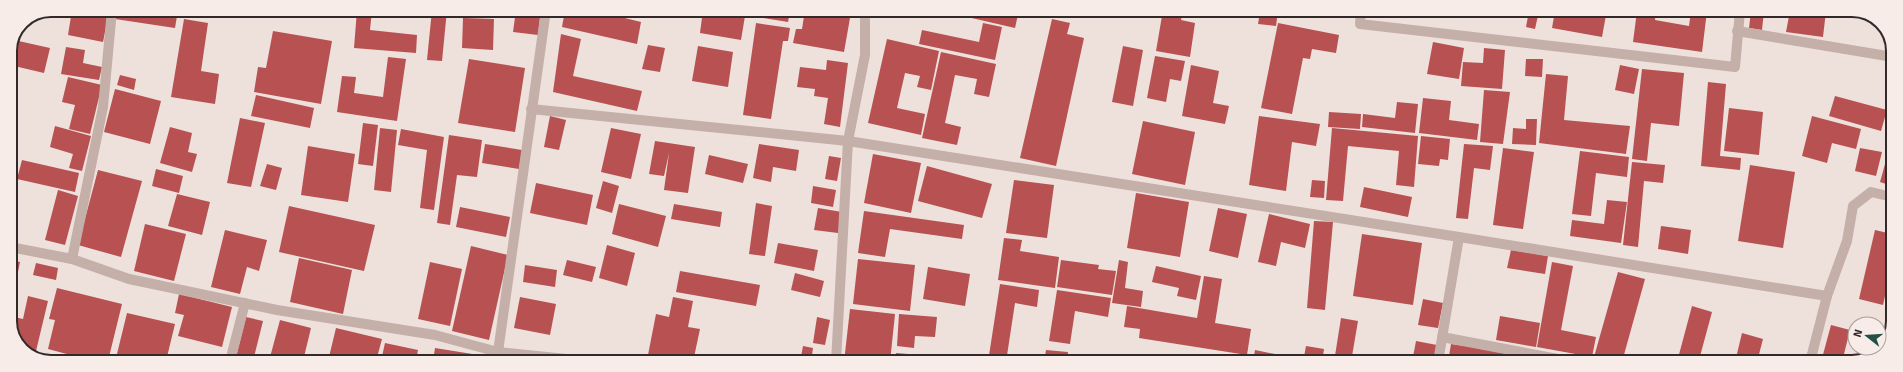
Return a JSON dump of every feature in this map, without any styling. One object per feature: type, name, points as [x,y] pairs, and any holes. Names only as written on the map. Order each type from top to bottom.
[{"type":"street","points":[[72,259],[103,107],[111,17]]},
{"type":"street","points":[[498,352],[545,17]]},
{"type":"street","points":[[836,355],[848,142],[865,55],[865,17]]},
{"type":"street","points":[[1360,17],[1360,24],[1735,67],[1739,17]]},
{"type":"street","points":[[1737,31],[1886,56]]},
{"type":"street","points":[[531,109],[848,142],[1459,236],[1827,296]]},
{"type":"street","points":[[1812,355],[1827,296],[1847,241],[1853,206],[1871,192],[1886,196]]},
{"type":"street","points":[[1439,355],[1459,236]]},
{"type":"street","points":[[17,248],[72,259],[129,279],[245,303],[435,335],[498,352],[524,355]]},
{"type":"street","points":[[232,355],[245,303]]},
{"type":"street","points":[[1442,337],[1537,355]]},
{"type":"building","points":[[71,17],[108,17],[103,42],[68,35]]},
{"type":"building","points":[[115,17],[177,17],[175,28],[115,19]]},
{"type":"building","points":[[356,17],[371,17],[370,30],[417,35],[416,53],[354,48]]},
{"type":"building","points":[[431,17],[446,17],[442,61],[427,60]]},
{"type":"building","points":[[515,17],[540,17],[538,35],[513,32]]},
{"type":"building","points":[[564,17],[621,17],[641,22],[637,44],[562,27]]},
{"type":"building","points":[[702,17],[745,17],[741,40],[700,33]]},
{"type":"building","points":[[758,17],[789,17],[788,22]]},
{"type":"building","points":[[804,17],[850,18],[844,52],[793,43],[796,29],[802,29]]},
{"type":"building","points":[[967,17],[1017,17],[1015,28]]},
{"type":"building","points":[[1162,17],[1182,17],[1181,20],[1195,23],[1190,57],[1156,51]]},
{"type":"building","points":[[1259,17],[1277,17],[1276,26],[1258,24]]},
{"type":"building","points":[[1528,17],[1538,17],[1535,29],[1526,27]]},
{"type":"building","points":[[1554,17],[1606,17],[1602,37],[1552,28]]},
{"type":"building","points":[[1636,17],[1655,17],[1655,20],[1689,26],[1690,17],[1706,17],[1702,52],[1633,42]]},
{"type":"building","points":[[1750,17],[1763,17],[1762,30],[1749,28]]},
{"type":"building","points":[[1789,17],[1825,17],[1823,37],[1786,32]]},
{"type":"building","points":[[463,18],[494,19],[493,50],[462,48]]},
{"type":"building","points":[[184,19],[208,23],[201,71],[219,74],[215,104],[171,97]]},
{"type":"building","points":[[1052,19],[1070,23],[1067,34],[1084,38],[1056,166],[1020,158]]},
{"type":"building","points":[[756,23],[790,28],[788,41],[783,41],[771,119],[743,115]]},
{"type":"building","points":[[983,23],[1002,27],[995,60],[919,44],[922,30],[979,42]]},
{"type":"building","points":[[1278,23],[1339,35],[1336,53],[1312,49],[1310,59],[1303,58],[1292,114],[1261,108]]},
{"type":"building","points":[[273,31],[332,41],[321,104],[254,92],[258,67],[266,68]]},
{"type":"building","points":[[561,34],[581,39],[573,76],[642,91],[637,111],[553,92]]},
{"type":"building","points":[[887,39],[939,51],[931,90],[917,87],[920,76],[905,73],[897,108],[925,114],[921,135],[868,123]]},
{"type":"building","points":[[19,41],[50,48],[44,73],[17,67],[17,51]]},
{"type":"building","points":[[1433,42],[1464,48],[1459,79],[1427,74]]},
{"type":"building","points":[[648,45],[665,48],[660,72],[642,69]]},
{"type":"building","points":[[698,46],[733,52],[728,87],[692,81]]},
{"type":"building","points":[[1123,46],[1143,50],[1133,106],[1112,102]]},
{"type":"building","points":[[66,47],[85,50],[83,63],[102,67],[99,80],[61,74]]},
{"type":"building","points":[[1484,48],[1505,50],[1502,89],[1461,86],[1463,62],[1483,63]]},
{"type":"building","points":[[941,52],[996,64],[989,97],[974,94],[977,79],[955,75],[945,123],[961,127],[957,145],[922,138]]},
{"type":"building","points":[[1155,56],[1185,61],[1181,81],[1170,79],[1166,102],[1147,98]]},
{"type":"building","points":[[388,57],[406,59],[397,121],[337,112],[342,76],[356,77],[354,93],[383,97]]},
{"type":"building","points":[[469,59],[525,68],[515,132],[458,123]]},
{"type":"building","points":[[1526,59],[1543,59],[1542,77],[1525,76]]},
{"type":"building","points":[[827,60],[848,63],[840,127],[824,124],[828,98],[814,96],[815,89],[797,87],[800,67],[826,70]]},
{"type":"building","points":[[1191,65],[1219,71],[1213,103],[1229,106],[1225,124],[1182,116]]},
{"type":"building","points":[[1620,65],[1639,69],[1634,94],[1615,90]]},
{"type":"building","points":[[1642,69],[1684,73],[1679,126],[1651,123],[1647,161],[1632,159]]},
{"type":"building","points":[[1546,74],[1568,76],[1564,120],[1630,126],[1626,154],[1539,143]]},
{"type":"building","points":[[120,75],[136,79],[134,90],[117,85]]},
{"type":"building","points":[[68,77],[102,85],[90,134],[69,129],[75,105],[62,102]]},
{"type":"building","points":[[1708,82],[1726,84],[1720,156],[1741,158],[1740,170],[1701,166]]},
{"type":"building","points":[[115,89],[161,101],[150,144],[104,132]]},
{"type":"building","points":[[1484,90],[1510,92],[1503,144],[1480,142]]},
{"type":"building","points":[[256,95],[314,108],[310,128],[251,116]]},
{"type":"building","points":[[1835,96],[1886,110],[1881,131],[1829,116]]},
{"type":"building","points":[[1423,98],[1451,101],[1449,120],[1479,124],[1477,140],[1419,133]]},
{"type":"building","points":[[1397,102],[1418,104],[1415,133],[1362,127],[1363,114],[1395,118]]},
{"type":"building","points":[[1729,108],[1763,112],[1759,155],[1724,151]]},
{"type":"building","points":[[1329,112],[1361,114],[1360,129],[1328,127]]},
{"type":"building","points":[[550,116],[566,120],[559,150],[544,147]]},
{"type":"building","points":[[1259,116],[1320,124],[1316,146],[1292,142],[1286,191],[1249,185]]},
{"type":"building","points":[[1812,116],[1861,129],[1856,149],[1832,143],[1827,163],[1802,156]]},
{"type":"building","points":[[240,118],[265,123],[251,187],[227,183]]},
{"type":"building","points":[[1526,119],[1537,119],[1536,145],[1512,144],[1513,128],[1526,129]]},
{"type":"building","points":[[1143,121],[1195,132],[1185,185],[1132,174]]},
{"type":"building","points":[[363,123],[378,125],[373,166],[358,164]]},
{"type":"building","points":[[55,126],[91,136],[82,171],[69,168],[73,154],[50,147]]},
{"type":"building","points":[[170,127],[192,133],[188,152],[197,154],[192,172],[160,163]]},
{"type":"building","points":[[380,128],[397,130],[391,192],[374,190]]},
{"type":"building","points":[[611,128],[641,134],[631,179],[601,172]]},
{"type":"building","points":[[1332,128],[1418,136],[1414,187],[1396,185],[1399,151],[1348,146],[1343,201],[1326,200]]},
{"type":"building","points":[[401,129],[444,137],[434,210],[420,208],[427,150],[398,145]]},
{"type":"building","points":[[449,135],[482,140],[477,177],[457,175],[450,225],[437,223]]},
{"type":"building","points":[[1421,136],[1450,139],[1448,160],[1440,159],[1439,166],[1418,164]]},
{"type":"building","points":[[655,141],[695,147],[688,193],[664,190],[669,153],[664,176],[649,174]]},
{"type":"building","points":[[485,144],[522,150],[519,169],[482,163]]},
{"type":"building","points":[[759,144],[799,150],[796,171],[773,167],[771,182],[753,178]]},
{"type":"building","points":[[1464,144],[1493,146],[1490,170],[1474,168],[1468,219],[1456,218]]},
{"type":"building","points":[[308,146],[355,154],[348,202],[301,195]]},
{"type":"building","points":[[1503,148],[1534,152],[1523,229],[1493,225]]},
{"type":"building","points":[[1860,148],[1882,152],[1876,176],[1855,171]]},
{"type":"building","points":[[1580,151],[1629,157],[1627,177],[1596,173],[1591,216],[1572,214]]},
{"type":"building","points":[[873,154],[921,163],[911,213],[864,203]]},
{"type":"building","points":[[709,155],[748,164],[743,183],[705,174]]},
{"type":"building","points":[[829,156],[841,158],[837,181],[825,179]]},
{"type":"building","points":[[22,160],[79,173],[75,192],[17,179]]},
{"type":"building","points":[[1886,160],[1886,184],[1880,182]]},
{"type":"building","points":[[1632,162],[1665,165],[1663,183],[1644,181],[1638,247],[1623,245]]},
{"type":"building","points":[[267,164],[282,168],[276,190],[260,186]]},
{"type":"building","points":[[1750,165],[1795,172],[1783,248],[1738,241]]},
{"type":"building","points":[[927,166],[992,184],[982,218],[918,201]]},
{"type":"building","points":[[156,169],[183,176],[179,193],[152,186]]},
{"type":"building","points":[[98,170],[142,181],[121,257],[78,245]]},
{"type":"building","points":[[1014,180],[1054,185],[1047,238],[1006,233]]},
{"type":"building","points":[[1312,180],[1325,181],[1324,198],[1310,197]]},
{"type":"building","points":[[603,181],[619,186],[612,213],[596,208]]},
{"type":"building","points":[[536,183],[593,195],[587,225],[530,213]]},
{"type":"building","points":[[813,186],[836,190],[833,207],[811,203]]},
{"type":"building","points":[[1364,187],[1412,197],[1408,217],[1360,207]]},
{"type":"building","points":[[58,190],[78,196],[65,245],[45,240]]},
{"type":"building","points":[[1136,193],[1189,202],[1180,257],[1127,248]]},
{"type":"building","points":[[177,194],[210,202],[202,235],[168,226]]},
{"type":"building","points":[[1607,200],[1627,202],[1621,243],[1570,236],[1572,220],[1604,224]]},
{"type":"building","points":[[756,203],[772,206],[765,256],[749,254]]},
{"type":"building","points":[[619,204],[666,216],[658,247],[612,234]]},
{"type":"building","points":[[674,204],[722,212],[720,227],[671,219]]},
{"type":"building","points":[[289,206],[375,225],[364,271],[279,252]]},
{"type":"building","points":[[460,207],[510,217],[506,237],[456,227]]},
{"type":"building","points":[[818,208],[842,212],[838,233],[814,230]]},
{"type":"building","points":[[1218,208],[1247,214],[1238,258],[1209,251]]},
{"type":"building","points":[[864,211],[964,225],[962,239],[890,229],[885,257],[858,253]]},
{"type":"building","points":[[1269,214],[1310,224],[1305,248],[1281,242],[1276,266],[1258,262]]},
{"type":"building","points":[[1314,221],[1333,222],[1325,310],[1307,308]]},
{"type":"building","points":[[145,224],[186,234],[174,281],[134,271]]},
{"type":"building","points":[[1661,226],[1691,230],[1688,254],[1658,249]]},
{"type":"building","points":[[225,230],[267,240],[259,271],[247,267],[240,294],[211,287]]},
{"type":"building","points":[[1875,230],[1886,233],[1886,291],[1883,305],[1859,299]]},
{"type":"building","points":[[1362,234],[1422,243],[1413,305],[1353,296]]},
{"type":"building","points":[[1004,238],[1022,240],[1020,251],[1059,257],[1055,288],[998,280]]},
{"type":"building","points":[[778,243],[818,250],[814,271],[774,263]]},
{"type":"building","points":[[607,245],[635,253],[627,286],[599,278]]},
{"type":"building","points":[[471,246],[508,255],[489,340],[452,331]]},
{"type":"building","points":[[1511,250],[1548,256],[1545,274],[1507,268]]},
{"type":"building","points":[[299,258],[352,270],[343,314],[290,302]]},
{"type":"building","points":[[858,259],[915,265],[910,311],[853,304]]},
{"type":"building","points":[[567,260],[596,267],[592,282],[563,275]]},
{"type":"building","points":[[1061,260],[1099,265],[1098,269],[1116,271],[1112,295],[1057,287]]},
{"type":"building","points":[[1119,260],[1128,262],[1125,288],[1143,291],[1141,307],[1112,303]]},
{"type":"building","points":[[17,261],[20,262],[17,276]]},
{"type":"building","points":[[430,262],[462,269],[450,326],[418,319]]},
{"type":"building","points":[[1552,262],[1573,266],[1561,330],[1596,337],[1592,355],[1581,355],[1537,347]]},
{"type":"building","points":[[36,263],[58,268],[56,280],[33,275]]},
{"type":"building","points":[[525,265],[557,270],[555,287],[523,282]]},
{"type":"building","points":[[1156,266],[1201,276],[1196,300],[1177,296],[1179,288],[1152,282]]},
{"type":"building","points":[[928,267],[970,274],[965,306],[923,299]]},
{"type":"building","points":[[680,271],[760,285],[756,306],[676,292]]},
{"type":"building","points":[[1618,272],[1645,279],[1624,355],[1595,355]]},
{"type":"building","points":[[795,273],[824,281],[820,297],[791,290]]},
{"type":"building","points":[[1204,276],[1222,279],[1215,323],[1251,329],[1247,355],[1139,338],[1140,329],[1124,327],[1127,306],[1197,318]]},
{"type":"building","points":[[1000,284],[1039,290],[1037,307],[1015,303],[1007,355],[989,355]]},
{"type":"building","points":[[57,288],[122,304],[109,355],[70,355],[48,349],[55,320],[49,319]]},
{"type":"building","points":[[1057,290],[1111,298],[1108,317],[1075,311],[1070,344],[1049,341]]},
{"type":"building","points":[[179,294],[232,307],[222,347],[178,336],[184,315],[175,313]]},
{"type":"building","points":[[28,296],[48,301],[36,351],[25,343],[18,330],[17,318],[23,319]]},
{"type":"building","points":[[520,297],[556,304],[550,335],[514,328]]},
{"type":"building","points":[[673,297],[693,301],[688,327],[700,329],[694,355],[648,355],[656,314],[669,317]]},
{"type":"building","points":[[1423,299],[1443,303],[1438,328],[1418,325]]},
{"type":"building","points":[[1692,306],[1712,312],[1700,355],[1679,355]]},
{"type":"building","points":[[850,309],[895,314],[891,355],[845,355]]},
{"type":"building","points":[[127,313],[175,324],[167,355],[117,355]]},
{"type":"building","points":[[899,314],[937,317],[935,337],[915,336],[914,348],[897,346]]},
{"type":"building","points":[[1500,316],[1540,323],[1536,347],[1496,340]]},
{"type":"building","points":[[246,317],[263,321],[254,355],[236,355]]},
{"type":"building","points":[[817,317],[830,320],[825,345],[813,343]]},
{"type":"building","points":[[1341,318],[1358,321],[1352,355],[1335,355]]},
{"type":"building","points":[[280,320],[311,328],[304,355],[271,355]]},
{"type":"building","points":[[1831,325],[1847,329],[1847,342],[1844,355],[1823,355]]},
{"type":"building","points":[[336,328],[382,339],[378,355],[329,355]]},
{"type":"building","points":[[1742,333],[1763,339],[1759,355],[1737,355]]},
{"type":"building","points":[[1416,341],[1437,345],[1435,355],[1413,355]]},
{"type":"building","points":[[385,343],[418,350],[417,355],[382,355]]},
{"type":"building","points":[[1451,344],[1520,354],[1520,355],[1449,355]]},
{"type":"building","points":[[803,346],[813,348],[812,355],[801,355]]},
{"type":"building","points":[[1306,346],[1324,349],[1323,355],[1304,355]]},
{"type":"building","points":[[435,348],[479,355],[434,355]]},
{"type":"building","points":[[1046,350],[1068,352],[1068,355],[1045,355]]},
{"type":"building","points":[[1255,350],[1280,355],[1254,355]]},
{"type":"building","points":[[896,353],[920,355],[896,355]]}]
